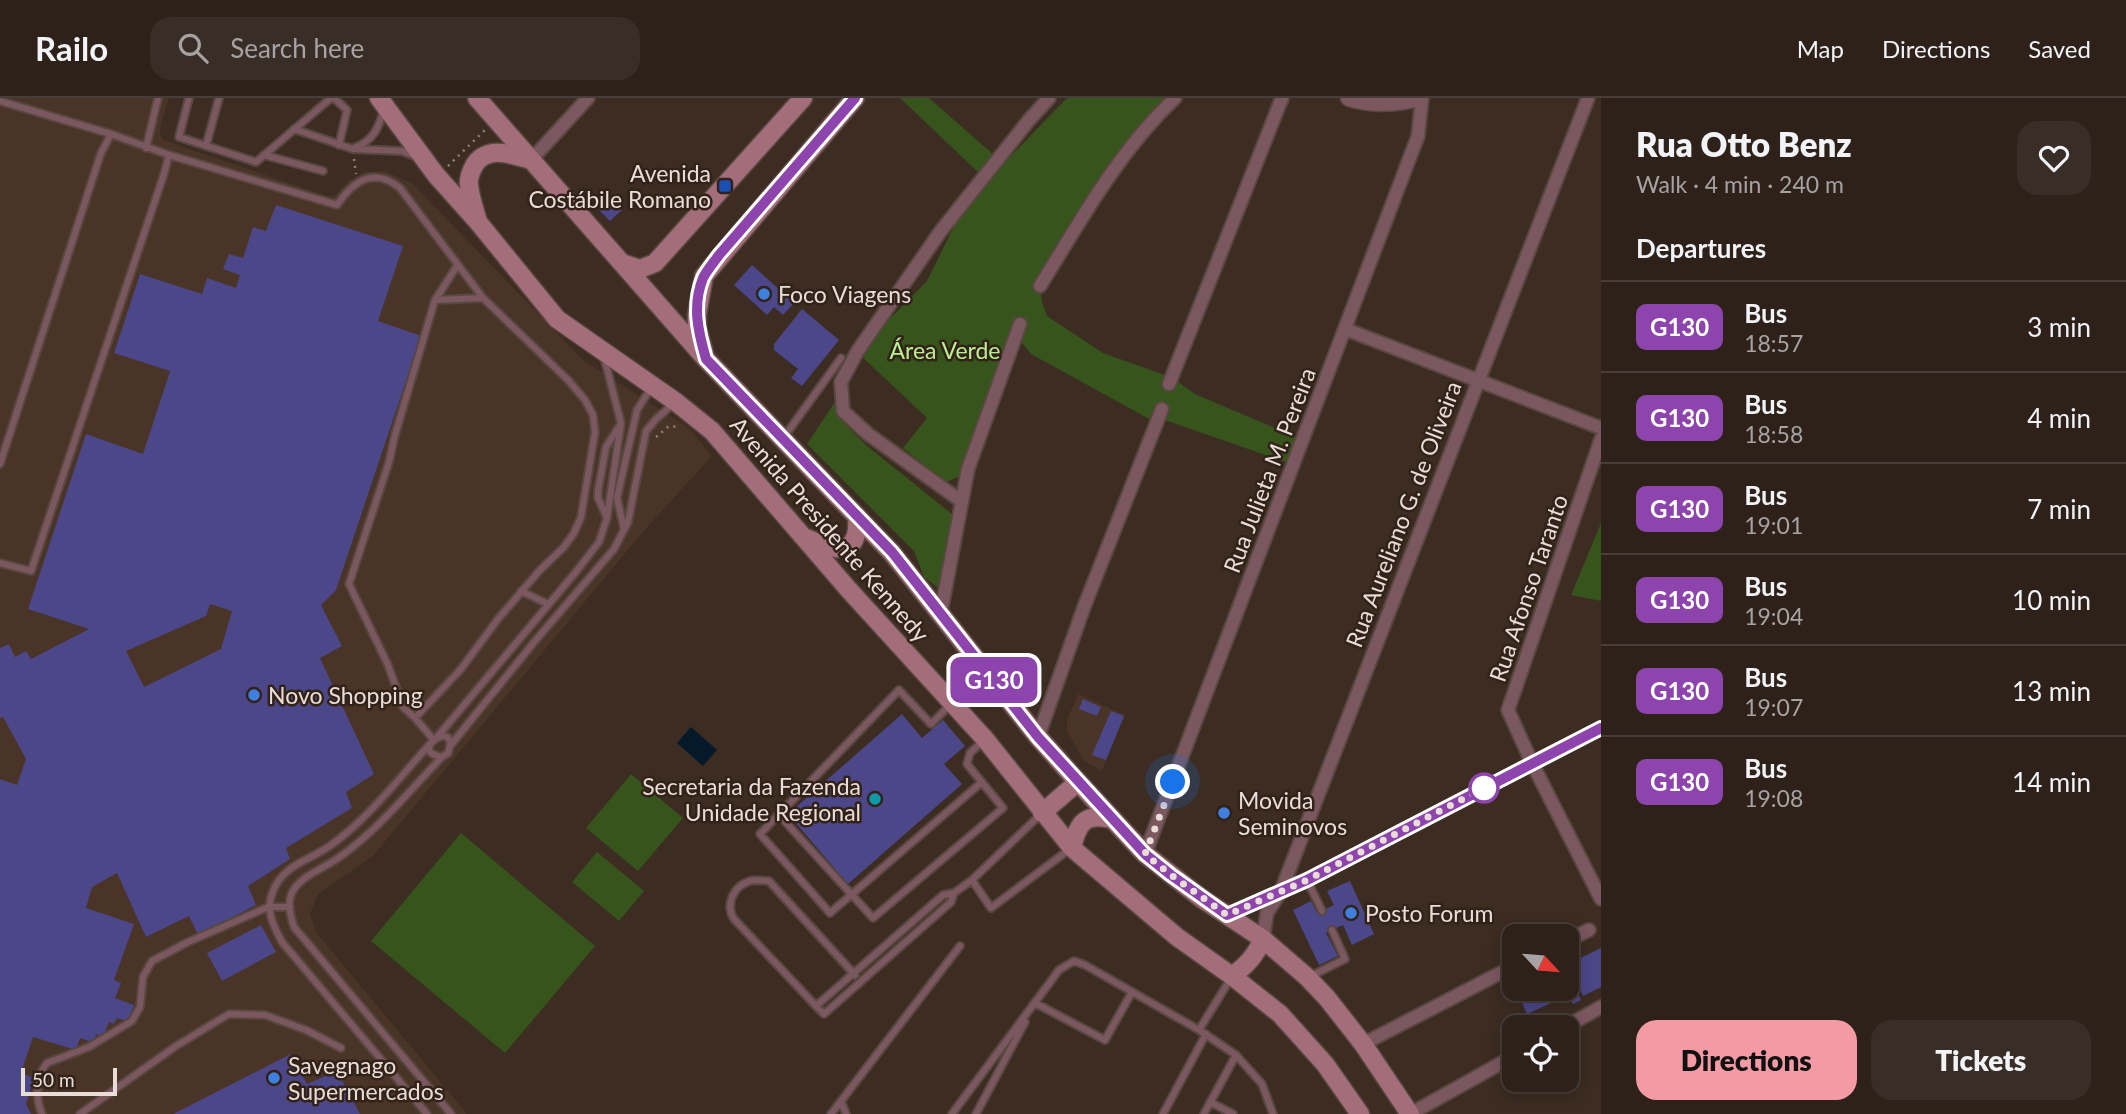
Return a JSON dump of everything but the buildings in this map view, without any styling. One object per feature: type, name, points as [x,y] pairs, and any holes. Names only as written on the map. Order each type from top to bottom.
[{"type":"main road","name":"Avenida Presidente Kennedy","points":[[477,98],[706,359],[892,552],[1038,737],[1078,782],[1145,854],[1181,883],[1263,939],[1307,978],[1327,998],[1363,1044],[1410,1114]]},
{"type":"main road","points":[[622,263],[640,268],[655,263],[803,98]]},
{"type":"main road","points":[[706,359],[697,328],[699,296],[704,276],[719,255],[855,98]]},
{"type":"main road","name":"Avenida Presidente Kennedy","points":[[382,102],[424,161],[557,319],[676,402],[712,431],[802,537],[985,739],[1072,848],[1177,937],[1232,975],[1280,1014],[1325,1064],[1360,1114]]},
{"type":"main road","points":[[478,222],[468,183],[471,170],[479,158],[494,152],[531,160]]},
{"type":"main road","points":[[802,537],[830,548],[846,549],[852,545],[858,528],[857,516]]},
{"type":"main road","points":[[1042,813],[1078,782]]},
{"type":"main road","points":[[1072,848],[1075,834],[1086,819],[1095,816],[1112,819]]},
{"type":"main road","points":[[1232,975],[1248,965],[1263,939]]},
{"type":"street","points":[[531,160],[588,98]]},
{"type":"street","points":[[961,501],[868,434],[843,411],[841,382],[857,352],[940,232],[1049,98]]},
{"type":"street","points":[[1040,286],[1112,172],[1149,123],[1175,98]]},
{"type":"street","points":[[1169,384],[1282,98]]},
{"type":"street","points":[[1349,98],[1362,102],[1393,104],[1421,98]]},
{"type":"street","name":"Rua Julieta M. Pereira","points":[[1145,854],[1419,136],[1421,98]]},
{"type":"street","name":"Rua Aureliano G. de Oliveira","points":[[1263,939],[1268,913],[1281,891],[1588,98]]},
{"type":"street","points":[[941,612],[968,468],[1020,324]]},
{"type":"street","points":[[1345,330],[1601,428]]},
{"type":"street","points":[[1038,737],[1084,607],[1162,409]]},
{"type":"street","name":"Rua Afonso Taranto","points":[[1601,439],[1508,710],[1601,899]]},
{"type":"street","points":[[1227,915],[1307,880],[1601,728]]},
{"type":"street","points":[[1579,935],[1589,930]]},
{"type":"street","points":[[1363,1044],[1502,972]]},
{"type":"street","points":[[1579,1019],[1601,1007]]},
{"type":"street","points":[[1410,1114],[1502,1063]]},
{"type":"lane","points":[[146,148],[158,98]]},
{"type":"lane","points":[[189,98],[179,137],[256,162],[332,98],[347,110],[339,145]]},
{"type":"lane","points":[[206,146],[219,98]]},
{"type":"lane","points":[[0,101],[10,101],[146,148],[337,205],[344,195],[366,178],[392,181],[483,298],[568,380],[584,400],[593,415],[595,437],[582,517],[574,533],[522,591],[461,669],[415,718]]},
{"type":"lane","points":[[353,149],[365,144],[378,130],[382,102]]},
{"type":"lane","points":[[293,129],[353,149],[402,151],[424,161]]},
{"type":"lane","points":[[0,464],[101,153],[111,134]]},
{"type":"lane","points":[[0,563],[31,571],[169,155]]},
{"type":"lane","points":[[264,156],[323,171]]},
{"type":"lane","points":[[434,740],[403,707],[388,665],[349,584],[390,462],[395,435],[435,300],[457,266]]},
{"type":"lane","points":[[435,300],[483,298]]},
{"type":"lane","points":[[427,1114],[282,942],[268,907],[282,874],[330,846],[357,823],[434,740],[599,542],[607,518],[621,423],[603,352]]},
{"type":"lane","points":[[783,439],[841,358]]},
{"type":"lane","points":[[624,529],[617,498],[637,410],[653,386]]},
{"type":"lane","points":[[451,1114],[294,927],[290,896],[299,883],[340,858],[362,840],[448,753],[450,747],[536,641],[614,549],[624,529],[635,492],[646,431],[676,402]]},
{"type":"lane","points":[[607,518],[598,498],[598,491],[606,447],[621,423]]},
{"type":"lane","points":[[522,591],[548,604]]},
{"type":"lane","points":[[953,703],[931,724],[899,690],[760,834],[830,913],[982,782]]},
{"type":"lane","points":[[434,740],[444,737],[449,741],[450,747]]},
{"type":"lane","points":[[779,815],[873,918],[1003,808],[967,764],[970,753],[985,739]]},
{"type":"lane","points":[[434,740],[431,751],[435,756],[442,757]]},
{"type":"lane","points":[[816,1006],[943,895],[954,893],[972,880],[1042,813]]},
{"type":"lane","points":[[972,880],[991,908],[1072,848]]},
{"type":"lane","points":[[1307,880],[1322,911]]},
{"type":"lane","points":[[860,982],[769,881],[750,881],[740,888],[730,901],[729,911],[734,919],[824,1014],[951,902],[954,893]]},
{"type":"lane","points":[[42,1114],[38,1106],[39,1075],[44,1066],[89,1047],[132,1021],[140,1007],[143,977],[152,961],[268,907],[290,907]]},
{"type":"lane","points":[[1307,978],[1345,959],[1332,930]]},
{"type":"lane","points":[[831,1114],[960,946]]},
{"type":"lane","points":[[952,1114],[1059,970],[1074,961],[1202,1032],[1236,1055],[1262,1084],[1273,1114]]},
{"type":"lane","points":[[1163,1114],[1232,975]]},
{"type":"lane","points":[[1035,1003],[1105,1040],[1132,992]]},
{"type":"lane","points":[[976,1114],[1035,1003]]},
{"type":"lane","points":[[80,1114],[176,1046],[229,1014],[265,1015],[306,1030],[341,1048]]},
{"type":"lane","points":[[1204,1114],[1236,1055]]},
{"type":"lane","points":[[841,1101],[846,1114]]},
{"type":"lane","points":[[1210,1102],[1233,1114]]},
{"type":"path","points":[[437,177],[496,120]]},
{"type":"path","points":[[353,149],[357,183]]},
{"type":"path","points":[[643,443],[652,445],[657,435],[668,428],[686,427]]},
{"type":"shaded area","name":"Novo Shopping","points":[[0,98],[169,98],[161,124],[160,134],[163,140],[327,196],[335,195],[348,181],[364,172],[385,171],[413,184],[583,360],[689,428],[712,456],[642,533],[373,856],[318,894],[310,914],[316,932],[467,1114],[0,1114]]},
{"type":"shaded area","points":[[1078,694],[1125,715],[1102,771],[1084,761],[1067,731],[1067,720]]},
{"type":"green space","points":[[900,98],[929,98],[995,156],[981,175]]},
{"type":"green space","name":"Área Verde","points":[[1067,98],[1175,98],[1158,114],[1040,286],[1047,316],[1103,353],[1173,378],[1195,394],[1303,440],[1294,465],[1159,418],[1151,420],[1031,354],[1014,333],[965,474],[946,482],[903,448],[927,418],[857,352],[927,281],[966,202]]},
{"type":"green space","name":"Área Verde","points":[[837,399],[838,411],[846,425],[866,445],[958,519],[947,581],[937,587],[924,577],[914,551],[807,444]]},
{"type":"green space","points":[[1601,523],[1601,601],[1571,595]]},
{"type":"green space","points":[[631,774],[683,818],[638,871],[586,828]]},
{"type":"green space","points":[[461,833],[595,946],[505,1053],[371,941]]},
{"type":"green space","points":[[597,852],[644,891],[619,921],[572,882]]},
{"type":"water","points":[[691,727],[717,750],[703,766],[677,743]]},
{"type":"bus line","name":"G130","points":[[855,98],[719,255],[704,276],[699,296],[697,328],[706,359],[892,552],[1038,737],[1145,854],[1227,915],[1307,880],[1601,728]]},
{"type":"place","name":"Avenida Costábile Romano","points":[[725,186]]},
{"type":"place","name":"Foco Viagens","points":[[764,294]]},
{"type":"place","name":"Novo Shopping","points":[[254,695]]},
{"type":"place","name":"Secretaria da Fazenda Unidade Regional","points":[[875,799]]},
{"type":"place","name":"Movida Seminovos","points":[[1224,813]]},
{"type":"place","name":"Posto Forum","points":[[1351,913]]},
{"type":"place","name":"Savegnago Supermercados","points":[[274,1078]]},
{"type":"route","points":[[1173,782],[1145,854],[1227,915],[1307,880],[1484,788]]}]
